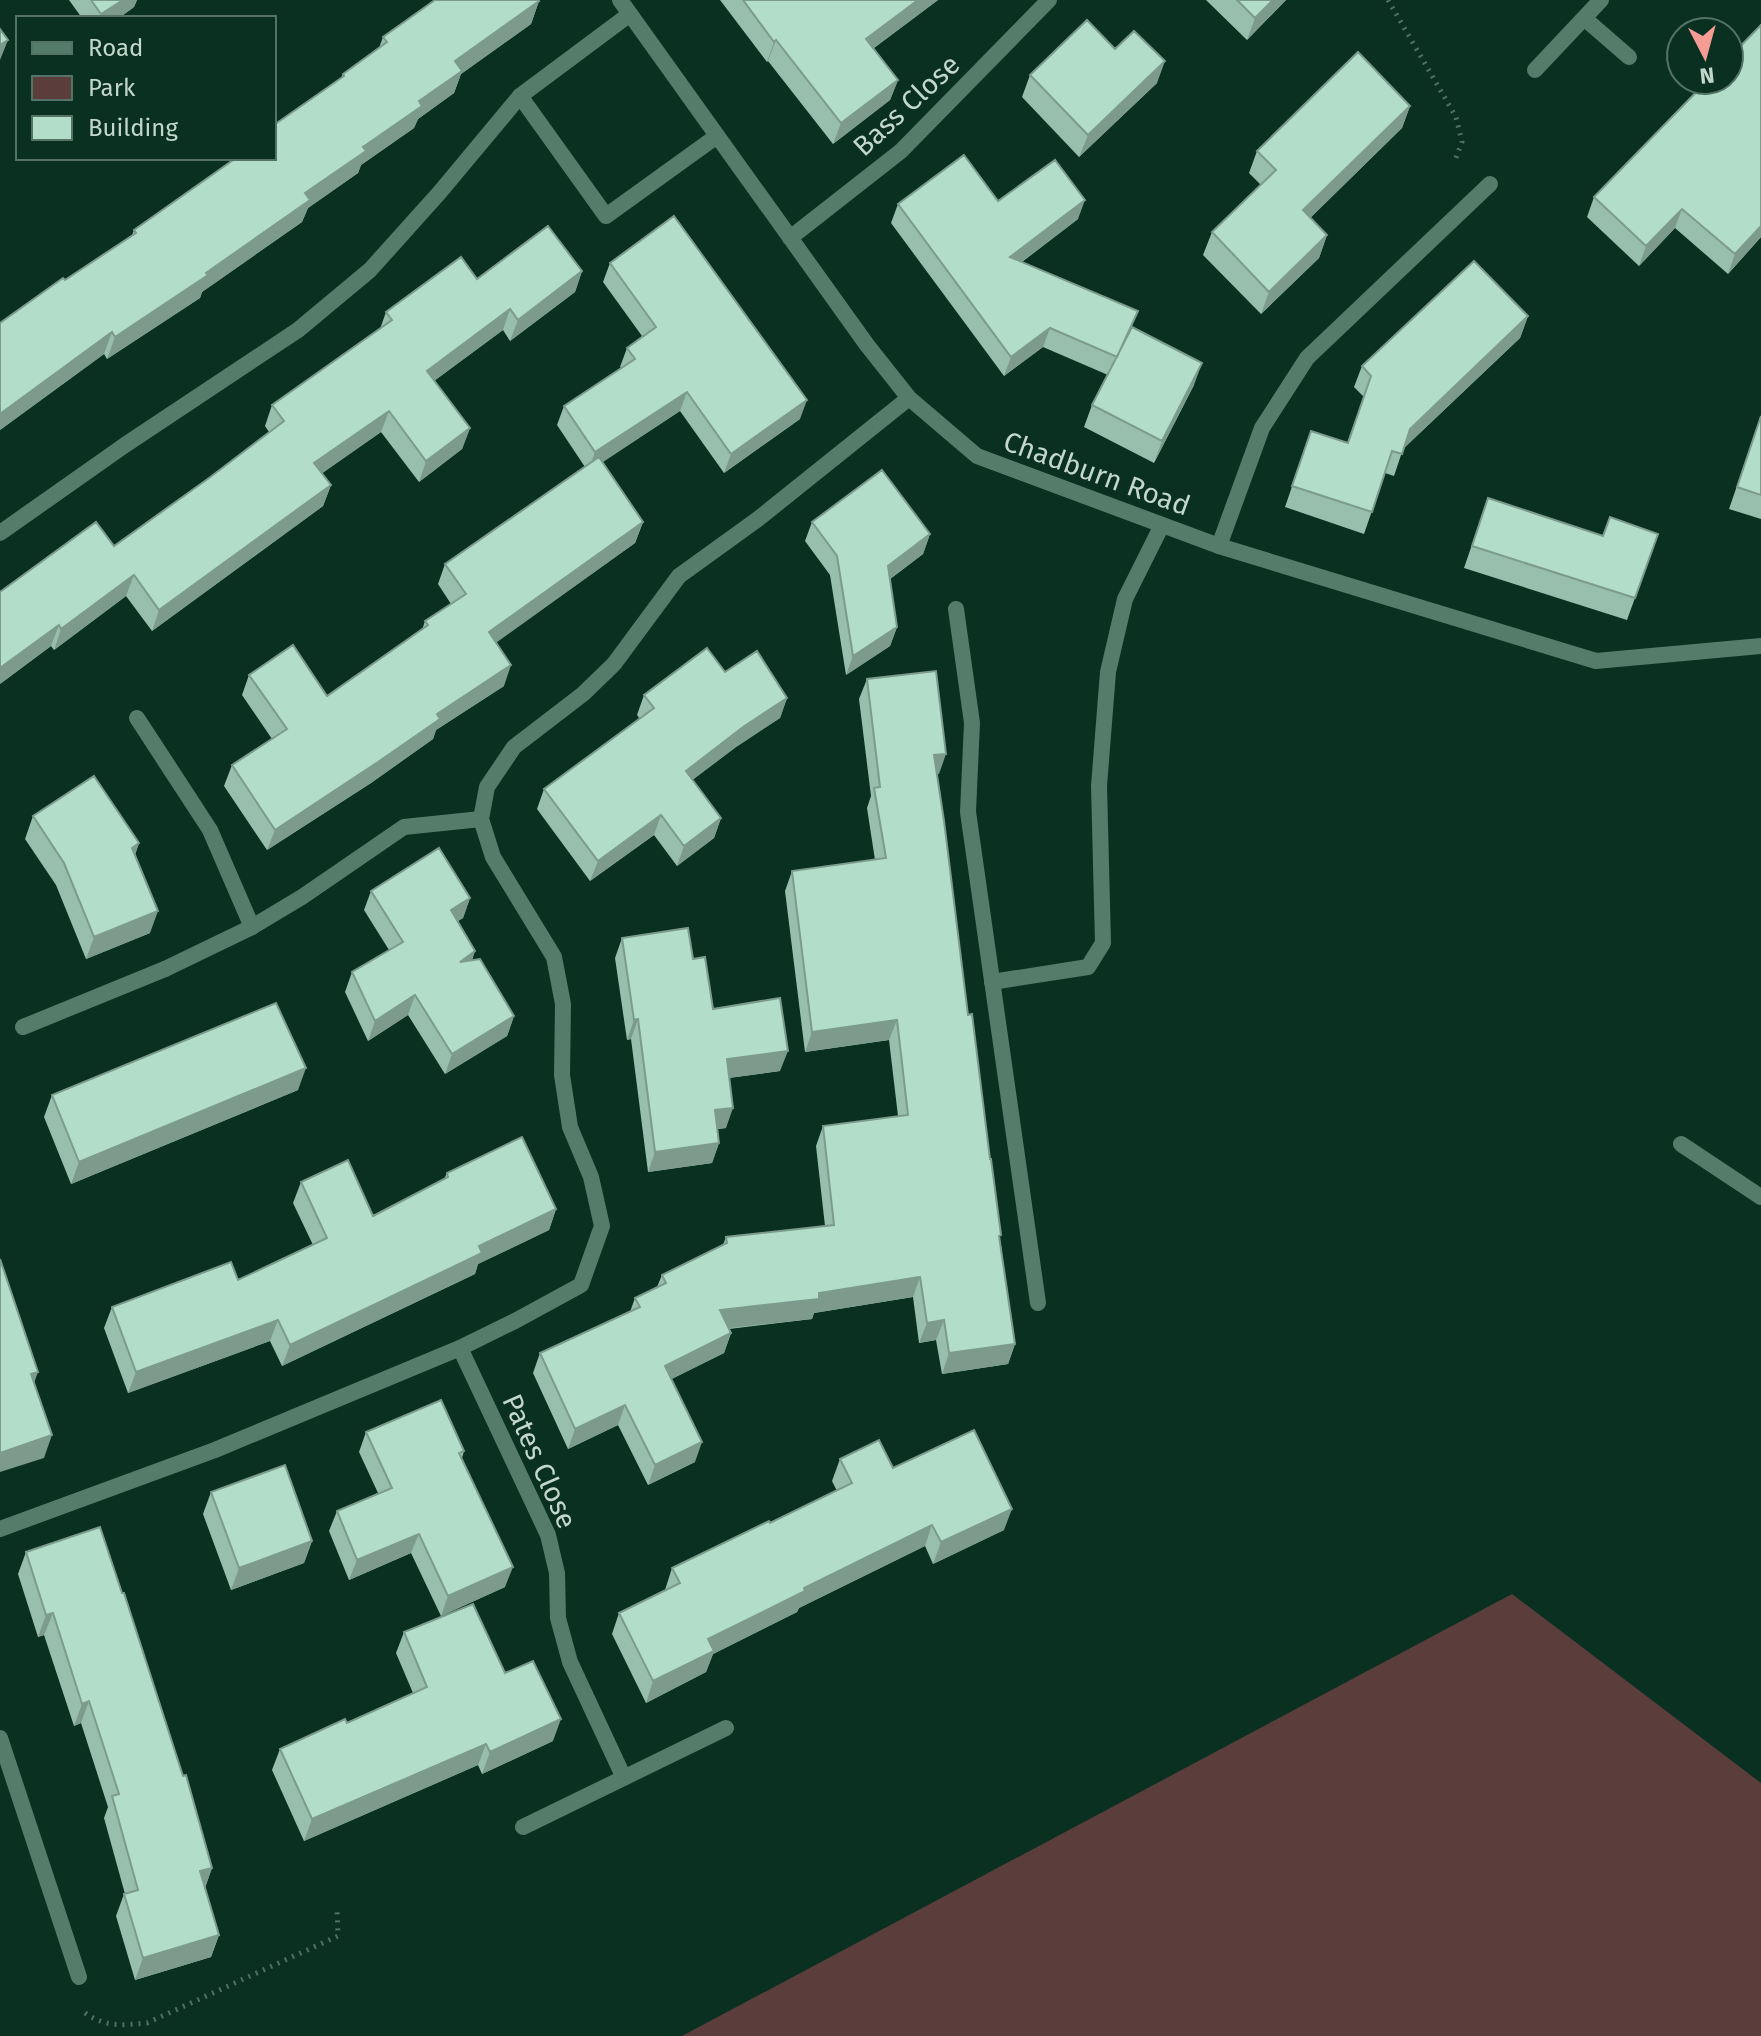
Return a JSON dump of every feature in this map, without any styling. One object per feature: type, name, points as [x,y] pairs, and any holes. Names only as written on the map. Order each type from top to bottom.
[{"type":"street","name":"Bass Close","points":[[790,238],[901,151],[1049,0]]},
{"type":"street","points":[[1535,70],[1601,0]]},
{"type":"street","name":"Chadburn Road","points":[[625,7],[867,345],[909,398],[977,456],[1219,546],[1596,661],[1761,646]]},
{"type":"street","points":[[0,533],[298,330],[370,270],[520,96],[625,7]]},
{"type":"street","points":[[1584,18],[1629,57]]},
{"type":"street","points":[[520,96],[606,216],[717,136]]},
{"type":"street","points":[[1219,546],[1262,428],[1307,358],[1490,184]]},
{"type":"street","points":[[0,1529],[215,1450],[460,1348],[581,1285],[602,1226],[591,1177],[570,1127],[562,1075],[563,1004],[554,957],[493,857],[481,819],[487,787],[514,747],[583,694],[614,664],[679,576],[758,519],[909,398]]},
{"type":"street","points":[[992,982],[1088,967],[1103,943],[1099,786],[1108,672],[1125,599],[1162,525]]},
{"type":"street","points":[[956,609],[972,723],[968,812],[1038,1303]]},
{"type":"street","points":[[137,718],[210,830],[252,927]]},
{"type":"street","points":[[23,1027],[165,969],[252,927],[302,897],[404,827],[481,819]]},
{"type":"street","points":[[1681,1144],[1761,1197]]},
{"type":"street","name":"Pates Close","points":[[460,1348],[548,1535],[557,1573],[558,1618],[570,1662],[624,1778]]},
{"type":"street","points":[[523,1827],[726,1728]]},
{"type":"street","points":[[0,1738],[79,1977]]},
{"type":"path","points":[[1388,0],[1456,117],[1462,142],[1449,174]]},
{"type":"path","points":[[79,1977],[60,1993],[98,2022],[120,2025],[147,2023],[338,1936],[337,1907]]},
{"type":"green space","points":[[1512,1594],[1761,1783],[1761,2036],[682,2036]]},
{"type":"building","points":[[91,0],[123,0],[101,14]]},
{"type":"building","points":[[435,0],[539,1],[455,61],[462,71],[419,101],[422,106],[363,147],[366,151],[305,193],[310,200],[206,273],[208,275],[115,337],[112,332],[0,414],[0,323],[63,278],[65,280],[136,233],[134,230],[233,160],[276,160],[276,124],[387,42],[383,37]]},
{"type":"building","points":[[743,0],[918,0],[866,39],[898,80],[841,123]]},
{"type":"building","points":[[1237,0],[1273,0],[1255,18]]},
{"type":"building","points":[[1087,20],[1115,49],[1134,31],[1165,61],[1088,135],[1030,75]]},
{"type":"building","points":[[1761,25],[1761,226],[1735,254],[1682,209],[1646,246],[1594,197],[1692,96],[1745,96],[1745,42]]},
{"type":"building","points":[[0,29],[8,40],[0,45]]},
{"type":"building","points":[[1358,52],[1410,106],[1303,210],[1327,235],[1269,292],[1212,232],[1276,170],[1257,151]]},
{"type":"building","points":[[964,155],[998,201],[1055,160],[1085,200],[1010,257],[1138,311],[1117,357],[1050,328],[1011,357],[898,204]]},
{"type":"building","points":[[674,216],[807,400],[731,454],[687,392],[595,452],[564,406],[635,359],[627,348],[656,327],[610,263]]},
{"type":"building","points":[[548,226],[582,271],[518,320],[510,309],[427,371],[470,428],[426,461],[389,411],[314,463],[331,485],[159,610],[134,575],[61,629],[59,625],[0,668],[0,592],[96,522],[114,546],[284,421],[272,405],[392,320],[386,312],[461,257],[477,279]]},
{"type":"building","points":[[1474,261],[1528,316],[1410,429],[1402,454],[1392,451],[1372,512],[1292,486],[1311,431],[1348,443],[1371,376],[1362,366]]},
{"type":"building","points":[[1132,327],[1202,363],[1162,441],[1092,405]]},
{"type":"building","points":[[1761,416],[1761,495],[1737,487]]},
{"type":"building","points":[[599,457],[643,522],[489,632],[511,665],[437,714],[440,719],[275,830],[232,765],[287,729],[249,675],[293,645],[327,696],[428,625],[425,621],[466,594],[445,564]]},
{"type":"building","points":[[882,470],[930,534],[888,566],[897,627],[853,656],[837,556],[812,522]]},
{"type":"building","points":[[1488,498],[1603,536],[1610,517],[1658,534],[1635,598],[1472,546]]},
{"type":"building","points":[[707,648],[725,672],[757,651],[787,698],[686,771],[721,818],[684,846],[661,815],[598,861],[544,789],[654,708],[644,695]]},
{"type":"building","points":[[936,671],[946,754],[934,755],[1015,1344],[949,1353],[944,1320],[927,1323],[920,1277],[819,1293],[819,1299],[720,1310],[731,1333],[665,1366],[702,1442],[655,1465],[625,1405],[575,1429],[540,1353],[640,1307],[635,1298],[666,1283],[662,1275],[727,1243],[726,1237],[834,1225],[823,1126],[908,1115],[897,1020],[812,1032],[792,871],[886,858],[874,788],[880,787],[867,679]]},
{"type":"building","points":[[94,776],[139,843],[132,848],[158,911],[94,937],[64,863],[33,816]]},
{"type":"building","points":[[439,848],[470,898],[451,910],[475,951],[460,962],[480,959],[514,1016],[452,1054],[415,995],[375,1021],[352,972],[403,942],[371,891]]},
{"type":"building","points":[[688,928],[693,959],[705,957],[713,1009],[780,998],[788,1051],[727,1059],[733,1108],[715,1110],[719,1143],[655,1152],[638,1019],[634,1020],[622,938]]},
{"type":"building","points":[[276,1003],[306,1068],[79,1162],[52,1095]]},
{"type":"building","points":[[522,1137],[556,1209],[479,1246],[482,1253],[290,1345],[278,1320],[136,1372],[112,1307],[231,1262],[238,1280],[327,1238],[301,1182],[348,1160],[373,1216],[448,1177],[447,1173]]},
{"type":"building","points":[[0,1259],[38,1372],[31,1374],[52,1435],[0,1453]]},
{"type":"building","points":[[441,1400],[464,1451],[459,1453],[513,1567],[448,1596],[419,1534],[357,1560],[337,1511],[392,1488],[366,1432]]},
{"type":"building","points":[[974,1430],[1012,1509],[941,1542],[932,1525],[708,1639],[714,1651],[653,1681],[619,1613],[680,1583],[672,1568],[852,1483],[840,1459],[879,1440],[893,1468]]},
{"type":"building","points":[[285,1465],[312,1541],[239,1568],[211,1492]]},
{"type":"building","points":[[100,1527],[183,1776],[186,1775],[212,1868],[200,1871],[219,1935],[143,1958],[124,1894],[138,1890],[112,1796],[119,1794],[89,1701],[82,1704],[53,1613],[46,1615],[26,1552]]},
{"type":"building","points":[[473,1604],[505,1673],[533,1661],[561,1719],[490,1752],[486,1744],[312,1819],[280,1749],[427,1687],[404,1632]]}]
